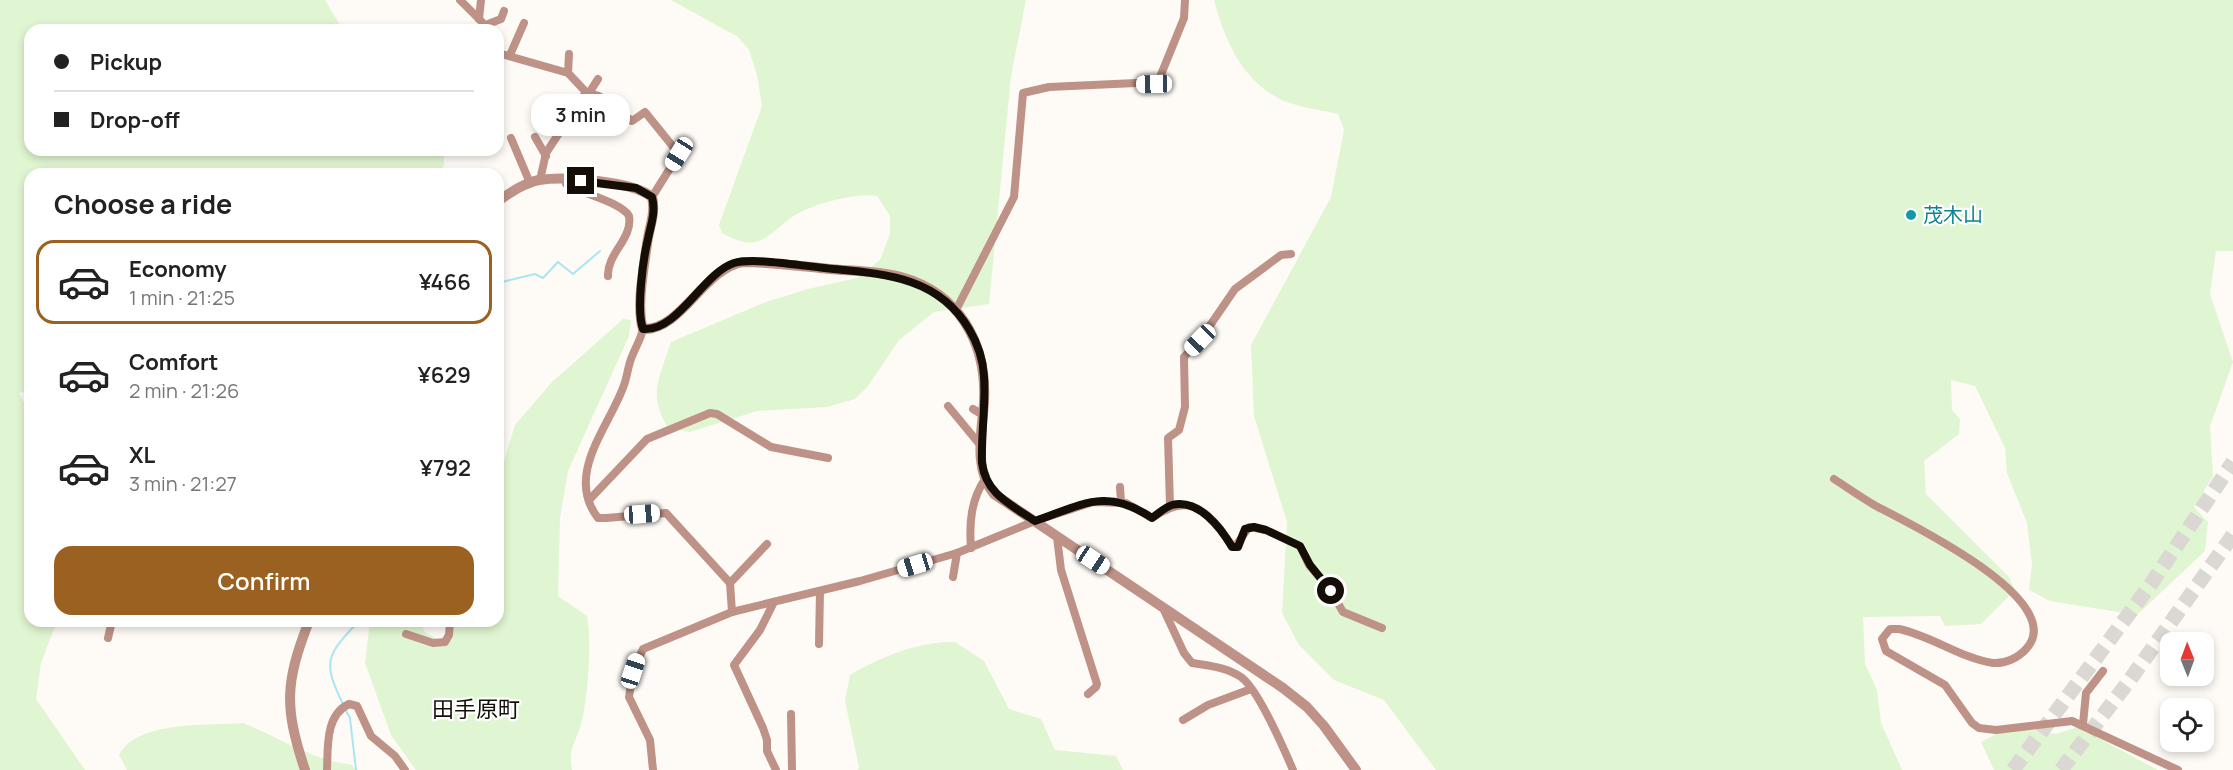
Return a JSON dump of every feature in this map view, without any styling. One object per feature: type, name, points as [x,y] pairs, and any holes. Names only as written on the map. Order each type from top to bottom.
[{"type":"street","points":[[460,0],[481,24]]},
{"type":"street","points":[[481,0],[482,24]]},
{"type":"street","points":[[956,310],[1014,197],[1023,93],[1049,87],[1158,82],[1184,18],[1185,0]]},
{"type":"street","points":[[485,24],[501,19],[504,11]]},
{"type":"street","points":[[510,55],[524,23]]},
{"type":"street","points":[[504,54],[568,73],[587,93],[604,100],[632,121],[645,112],[679,154],[652,197],[654,214],[647,242],[640,315],[643,329],[631,359],[624,386],[593,448],[586,469],[590,499],[598,518],[666,513],[730,584],[732,612]]},
{"type":"street","points":[[568,73],[569,54]]},
{"type":"street","points":[[535,182],[546,156],[598,79]]},
{"type":"street","points":[[535,137],[546,156]]},
{"type":"street","points":[[511,138],[535,182]]},
{"type":"street","points":[[504,198],[535,182],[565,179],[636,188],[652,197]]},
{"type":"street","points":[[565,179],[566,184],[578,191],[621,208],[629,216],[629,231],[609,263],[608,276]]},
{"type":"street","points":[[1170,506],[1168,438],[1179,430],[1185,407],[1184,357],[1200,340],[1235,289],[1281,255],[1291,254]]},
{"type":"street","points":[[643,329],[655,327],[668,320],[724,268],[743,262],[895,276],[928,288],[956,310],[972,335],[981,356],[984,375],[978,412],[981,446],[985,479],[994,494],[1258,670],[1307,707],[1356,770]]},
{"type":"street","points":[[948,406],[981,446]]},
{"type":"street","points":[[590,499],[646,440],[710,413],[717,414],[771,447],[828,458]]},
{"type":"street","points":[[949,421],[956,414]]},
{"type":"street","points":[[971,548],[971,518],[977,490],[985,479]]},
{"type":"street","points":[[1834,479],[1982,567],[2006,585],[2024,606],[2034,628],[2034,638],[2019,656],[1996,663],[1899,629],[1890,629],[1882,639],[1886,651],[1945,685],[1978,728],[1996,730],[2060,721],[2084,724],[2178,770]]},
{"type":"street","points":[[1120,487],[1120,502]]},
{"type":"street","points":[[653,770],[650,740],[628,697],[630,681],[639,652],[732,612],[820,591],[957,553],[1035,521],[1093,502],[1120,502],[1132,505],[1152,518],[1170,506],[1188,505],[1217,525],[1232,547],[1238,547],[1245,529],[1254,527],[1300,546],[1310,565],[1331,591],[1343,612],[1382,628]]},
{"type":"street","points":[[1057,537],[1061,570],[1097,684],[1088,694]]},
{"type":"street","points":[[730,584],[767,544]]},
{"type":"street","points":[[953,576],[957,553]]},
{"type":"street","points":[[819,644],[817,632],[820,591]]},
{"type":"street","points":[[774,602],[760,630],[734,665],[763,728],[767,740],[767,751],[776,770]]},
{"type":"street","points":[[1163,608],[1184,653],[1192,663],[1222,668],[1242,678],[1251,689],[1293,770]]},
{"type":"street","points":[[108,638],[111,627]]},
{"type":"street","points":[[305,770],[291,729],[290,694],[296,656],[307,627]]},
{"type":"street","points":[[406,634],[433,643],[445,642],[450,627]]},
{"type":"street","points":[[2084,724],[2086,693],[2103,671]]},
{"type":"street","points":[[1183,720],[1208,705],[1251,689]]},
{"type":"street","points":[[327,770],[332,724],[345,706],[357,706],[371,736],[394,756],[405,770]]},
{"type":"street","points":[[791,714],[792,770]]},
{"type":"green space","points":[[0,0],[325,0],[339,24],[24,24],[24,156],[444,156],[444,165],[442,168],[24,168],[24,392],[19,393],[24,403],[24,627],[55,627],[41,663],[36,699],[85,770],[0,770]]},
{"type":"green space","points":[[671,0],[1026,0],[1011,76],[989,304],[934,312],[899,340],[868,386],[855,399],[827,407],[757,411],[690,432],[668,428],[658,405],[657,395],[660,376],[671,342],[766,302],[808,289],[857,278],[880,260],[890,234],[890,216],[877,196],[868,195],[847,197],[813,207],[795,215],[762,240],[746,242],[722,233],[719,225],[762,106],[757,75],[749,50],[738,37]]},
{"type":"green space","points":[[1214,0],[2233,0],[2233,251],[2216,251],[2210,294],[2233,362],[2210,426],[2213,476],[2194,507],[2208,522],[2205,551],[2137,615],[2050,601],[2029,590],[2032,564],[2027,523],[2007,473],[2005,448],[1975,386],[1951,380],[1952,410],[1960,419],[1959,434],[1924,461],[1926,494],[2009,577],[2015,590],[1981,624],[1945,626],[1940,616],[1863,617],[1865,664],[1877,690],[1881,723],[1902,770],[1436,770],[1384,700],[1334,680],[1299,645],[1282,613],[1287,522],[1254,416],[1251,345],[1331,197],[1344,130],[1338,114],[1287,102],[1259,85],[1238,60],[1224,31]]},
{"type":"green space","points":[[623,319],[631,320],[629,336],[568,471],[560,518],[558,596],[587,616],[589,639],[586,697],[580,728],[571,754],[572,770],[416,770],[391,735],[365,663],[369,627],[422,627],[425,632],[440,641],[449,627],[504,627],[504,461],[515,425],[551,383]]},
{"type":"green space","points":[[955,642],[984,661],[1009,709],[1041,719],[1055,750],[1116,756],[1123,770],[858,770],[845,701],[850,675],[900,651],[928,644]]},
{"type":"green space","points":[[243,723],[308,753],[352,765],[355,770],[127,770],[119,755],[128,744],[157,730],[193,725]]},
{"type":"green space","points":[[2011,726],[2056,734],[2078,727],[2158,770],[1994,770],[1981,742]]},
{"type":"waterway","points":[[504,282],[535,274],[543,278],[558,262],[573,274],[600,251]]},
{"type":"waterway","points":[[343,704],[332,677],[331,658],[340,642],[354,627]]},
{"type":"waterway","points":[[345,709],[350,718],[356,770]]},
{"type":"tunnel","points":[[2013,770],[2151,584],[2233,462]]},
{"type":"tunnel","points":[[2061,770],[2129,681],[2233,535]]},
{"type":"place","name":"茂木山","points":[[1911,215]]},
{"type":"district","name":"田手原町","points":[[476,709]]},
{"type":"route","points":[[581,181],[636,188],[652,197],[654,214],[647,242],[640,315],[643,329],[655,327],[668,320],[717,274],[733,263],[754,262],[860,271],[913,281],[941,296],[956,310],[979,349],[984,375],[981,428],[983,475],[994,494],[1035,521],[1100,501],[1126,503],[1152,518],[1170,506],[1188,505],[1217,525],[1232,547],[1238,547],[1245,529],[1249,527],[1266,530],[1300,546],[1310,565],[1331,591]]}]
